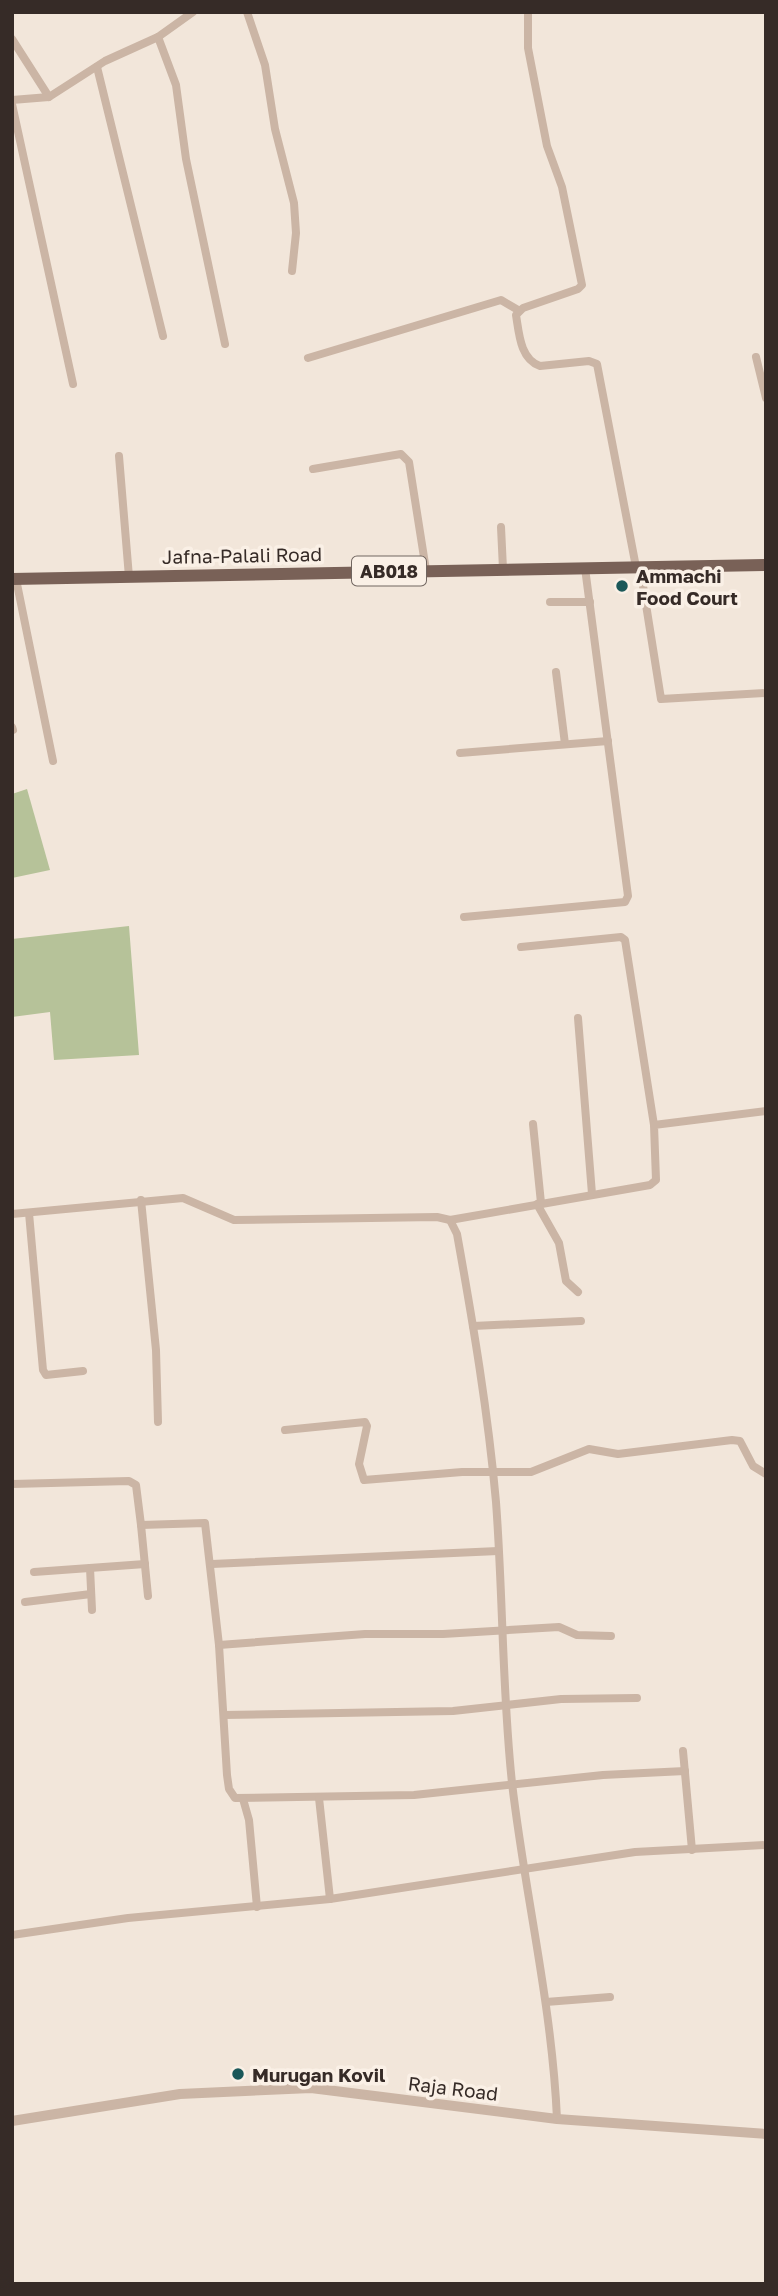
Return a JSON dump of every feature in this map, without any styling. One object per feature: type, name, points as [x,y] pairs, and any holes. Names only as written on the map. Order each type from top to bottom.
[{"type":"main road","name":"Jafna-Palali Road","points":[[14,579],[766,565]]},
{"type":"street","points":[[73,384],[12,102],[49,97],[97,67],[158,37],[194,12]]},
{"type":"street","points":[[247,12],[265,65],[270,102],[294,203],[296,233],[292,271]]},
{"type":"street","points":[[308,358],[501,300],[518,310],[578,289],[582,285],[562,187],[547,146],[528,48],[528,12]]},
{"type":"street","points":[[158,37],[176,85],[186,159],[225,344]]},
{"type":"street","points":[[12,39],[49,97]]},
{"type":"street","points":[[97,67],[163,337]]},
{"type":"street","points":[[518,310],[516,315],[519,332],[527,358],[532,363],[540,366],[589,361],[597,364],[638,567],[661,699],[766,693]]},
{"type":"street","points":[[756,357],[766,398]]},
{"type":"street","points":[[313,469],[401,454],[409,462],[426,570]]},
{"type":"street","points":[[119,456],[129,577]]},
{"type":"street","points":[[501,527],[503,569]]},
{"type":"street","points":[[464,917],[625,902],[628,896],[585,568]]},
{"type":"street","points":[[14,579],[53,761]]},
{"type":"street","points":[[550,602],[590,602]]},
{"type":"street","points":[[556,673],[565,744]]},
{"type":"street","points":[[460,753],[608,741]]},
{"type":"street","points":[[12,1214],[183,1198],[234,1220],[437,1217],[450,1220],[653,1183],[656,1180],[654,1125],[625,940],[621,937],[521,947]]},
{"type":"street","points":[[578,1018],[593,1194]]},
{"type":"street","points":[[654,1125],[766,1111]]},
{"type":"street","points":[[533,1124],[539,1203],[559,1243],[566,1280],[578,1292]]},
{"type":"street","points":[[141,1200],[156,1350],[158,1422]]},
{"type":"street","points":[[29,1213],[43,1370],[46,1375],[83,1371]]},
{"type":"street","points":[[450,1220],[457,1234],[483,1382],[498,1551],[505,1707],[513,1786],[546,2002],[557,2119]]},
{"type":"street","points":[[473,1326],[581,1321]]},
{"type":"street","points":[[285,1430],[365,1422],[367,1426],[359,1464],[364,1480],[540,1470],[594,1448],[618,1454],[732,1440],[740,1441],[753,1466],[766,1474]]},
{"type":"street","points":[[12,1484],[134,1482],[148,1596]]},
{"type":"street","points":[[141,1525],[205,1523],[212,1564],[229,1789],[235,1798],[414,1795],[603,1775],[685,1771]]},
{"type":"street","points":[[212,1564],[498,1551]]},
{"type":"street","points":[[34,1572],[145,1564]]},
{"type":"street","points":[[90,1568],[92,1610]]},
{"type":"street","points":[[24,1602],[91,1594]]},
{"type":"street","points":[[219,1644],[501,1628],[559,1627],[577,1635],[611,1636]]},
{"type":"street","points":[[224,1715],[372,1714],[505,1707],[561,1699],[637,1698]]},
{"type":"street","points":[[683,1751],[692,1850]]},
{"type":"street","points":[[319,1798],[330,1899]]},
{"type":"street","points":[[243,1799],[249,1820],[257,1907]]},
{"type":"street","points":[[12,1934],[128,1917],[330,1899],[635,1852],[766,1845]]},
{"type":"street","points":[[546,2002],[610,1997]]},
{"type":"street","name":"Raja Road","points":[[12,2121],[180,2094],[311,2088],[557,2119],[766,2134]]},
{"type":"green space","points":[[27,789],[50,870],[12,878],[12,794]]},
{"type":"green space","points":[[129,926],[139,1055],[54,1060],[50,1012],[12,1017],[12,939]]},
{"type":"place","name":"Ammachi Food Court","points":[[622,586]]},
{"type":"place","name":"Murugan Kovil","points":[[238,2074]]}]
